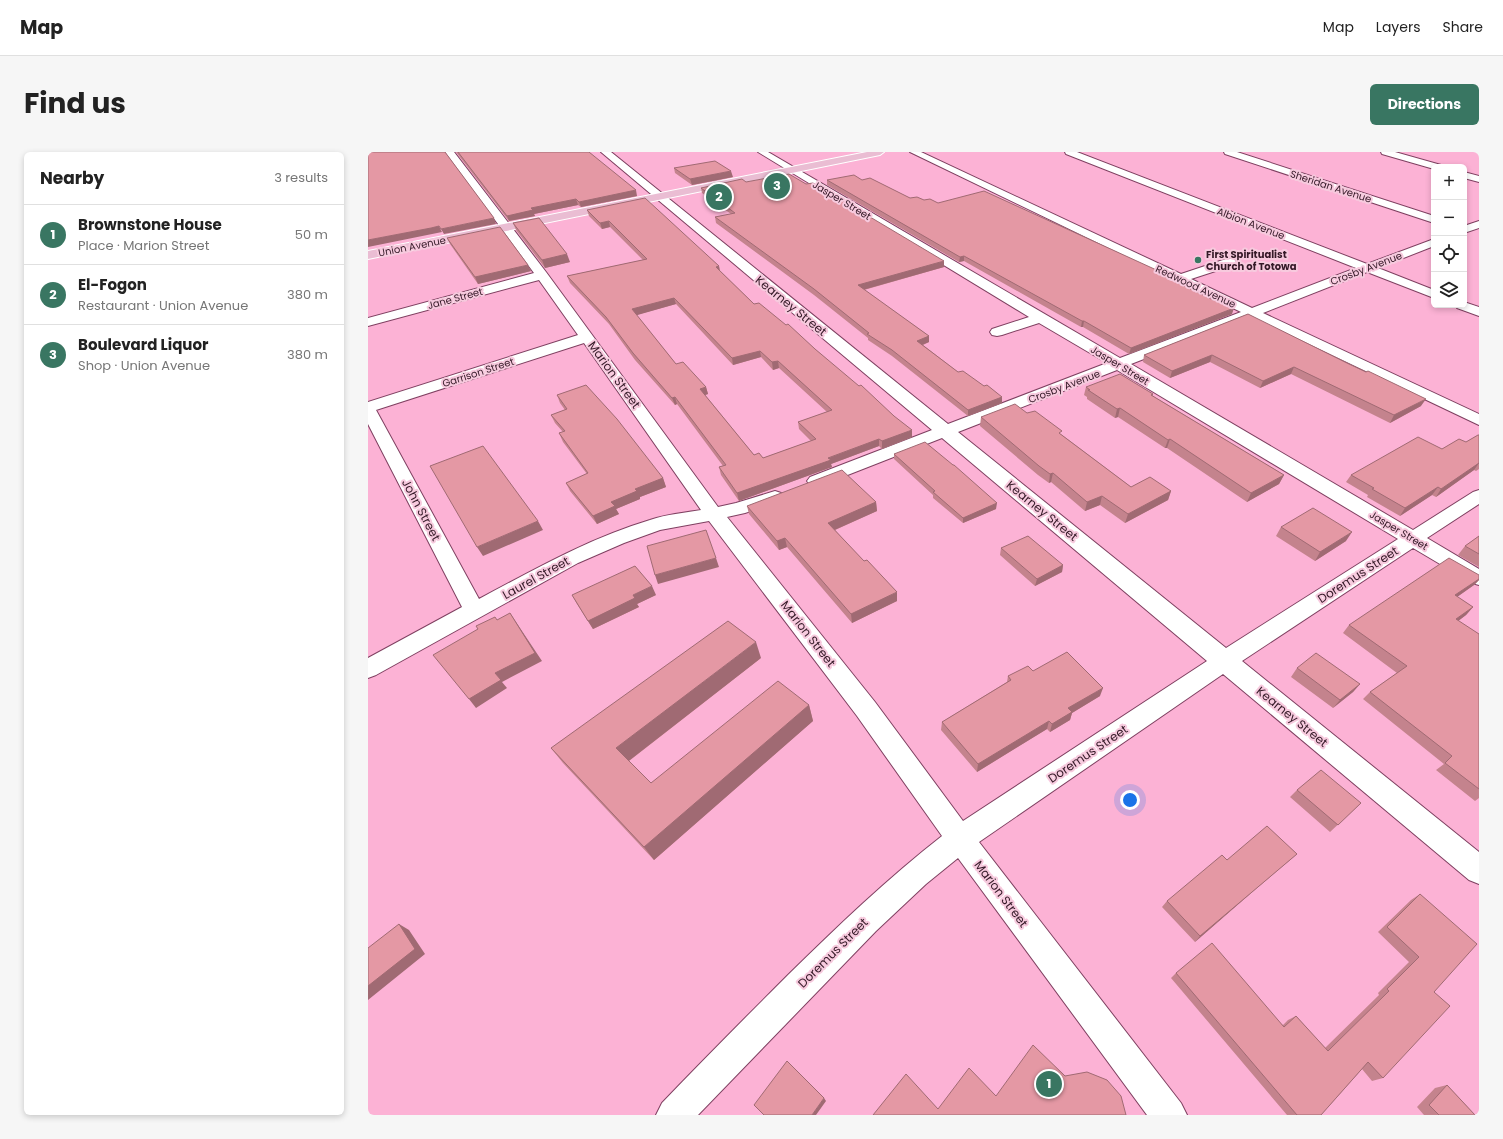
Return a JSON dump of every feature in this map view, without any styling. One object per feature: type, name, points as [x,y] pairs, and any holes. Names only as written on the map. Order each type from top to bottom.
[{"type":"main road","name":"Union Avenue","points":[[368,255],[880,152]]},
{"type":"street","name":"Marion Street","points":[[449,152],[507,227],[714,514],[866,709],[960,838],[1169,1115]]},
{"type":"street","name":"Kearney Street","points":[[605,152],[1479,870]]},
{"type":"street","name":"Jasper Street","points":[[762,152],[1479,578]]},
{"type":"street","name":"Redwood Avenue","points":[[914,152],[1479,420]]},
{"type":"street","name":"Albion Avenue","points":[[1068,152],[1431,293]]},
{"type":"street","name":"Sheridan Avenue","points":[[1228,152],[1431,219]]},
{"type":"street","points":[[1385,152],[1431,165]]},
{"type":"street","points":[[1467,175],[1479,179]]},
{"type":"street","points":[[1467,229],[1479,224]]},
{"type":"street","points":[[1467,231],[1479,234]]},
{"type":"street","name":"Crosby Avenue","points":[[714,514],[754,505],[1431,243]]},
{"type":"street","points":[[1181,278],[1230,262]]},
{"type":"street","name":"Jane Street","points":[[368,322],[542,275]]},
{"type":"street","points":[[1467,307],[1479,312]]},
{"type":"street","points":[[997,332],[1040,318]]},
{"type":"street","name":"Garrison Street","points":[[368,408],[587,337]]},
{"type":"street","name":"John Street","points":[[368,408],[474,611]]},
{"type":"street","name":"Doremus Street","points":[[674,1115],[731,1055],[865,920],[916,874],[960,838],[1015,803],[1224,661],[1479,496]]},
{"type":"street","name":"Laurel Street","points":[[368,669],[571,558],[617,538],[657,524],[714,514]]},
{"type":"building","points":[[368,152],[445,152],[494,218],[441,229],[439,226],[368,240]]},
{"type":"building","points":[[458,152],[589,152],[636,190],[579,202],[576,199],[531,208],[533,210],[507,216]]},
{"type":"building","points":[[715,161],[731,171],[690,179],[674,168]]},
{"type":"building","points":[[789,174],[806,184],[813,183],[944,261],[858,285],[929,336],[917,341],[958,372],[963,371],[984,386],[987,385],[1002,397],[968,410],[892,350],[867,334],[869,333],[814,289],[715,217],[735,213],[701,188],[742,179],[746,182]]},
{"type":"building","points":[[854,175],[862,180],[870,178],[910,198],[917,197],[924,200],[930,199],[938,203],[984,191],[1163,273],[1160,274],[1213,300],[1215,299],[1234,308],[1131,348],[964,256],[960,257],[827,180]]},
{"type":"building","points":[[645,198],[719,266],[716,267],[754,304],[759,303],[786,325],[788,324],[815,349],[859,386],[861,385],[894,416],[912,430],[882,441],[879,439],[828,458],[831,460],[737,493],[719,467],[726,465],[675,397],[672,398],[633,353],[606,317],[567,276],[647,259],[609,221],[600,223],[587,210]],"holes":[[[674,298],[732,358],[760,351],[772,362],[778,361],[832,410],[798,422],[816,439],[763,458],[759,453],[754,455],[700,389],[706,387],[683,362],[676,364],[632,309]]]},
{"type":"building","points":[[539,218],[567,254],[542,260],[513,223]]},
{"type":"building","points":[[500,227],[528,265],[475,277],[447,238]]},
{"type":"building","points":[[1248,314],[1349,364],[1366,372],[1368,371],[1426,399],[1394,415],[1294,367],[1263,381],[1212,355],[1172,371],[1144,355]]},
{"type":"building","points":[[1120,374],[1153,394],[1151,395],[1284,475],[1251,493],[1170,439],[1168,440],[1120,408],[1117,409],[1088,390],[1090,390],[1086,387]]},
{"type":"building","points":[[586,385],[617,419],[663,478],[635,489],[637,491],[611,502],[615,506],[593,516],[566,483],[588,473],[559,433],[565,431],[551,415],[567,409],[557,395]]},
{"type":"building","points":[[1015,404],[1027,413],[1035,411],[1062,431],[1059,433],[1131,487],[1150,477],[1171,491],[1128,514],[1102,496],[1087,502],[1053,473],[1050,474],[1039,466],[981,417]]},
{"type":"building","points":[[1478,435],[1479,463],[1441,489],[1438,487],[1405,508],[1351,475],[1418,437],[1442,449],[1459,439],[1466,442]]},
{"type":"building","points":[[925,442],[997,503],[963,518],[933,492],[935,491],[894,454]]},
{"type":"building","points":[[483,446],[538,521],[477,547],[430,466]]},
{"type":"building","points":[[842,470],[876,502],[828,523],[864,561],[867,560],[897,592],[851,614],[785,538],[777,541],[747,506]]},
{"type":"building","points":[[1313,508],[1352,532],[1320,552],[1281,527]]},
{"type":"building","points":[[706,530],[716,558],[655,575],[647,546]]},
{"type":"building","points":[[1028,536],[1063,565],[1037,579],[1001,548]]},
{"type":"building","points":[[1479,536],[1479,554],[1465,546]]},
{"type":"building","points":[[1449,558],[1479,575],[1479,579],[1455,595],[1473,607],[1456,619],[1479,634],[1479,789],[1445,763],[1452,756],[1370,692],[1407,666],[1349,625]]},
{"type":"building","points":[[635,566],[652,586],[633,595],[635,598],[588,621],[572,595]]},
{"type":"building","points":[[510,613],[535,653],[495,673],[501,680],[469,699],[433,655],[478,629],[476,626],[495,617],[497,620]]},
{"type":"building","points":[[728,621],[756,642],[616,748],[651,783],[778,681],[809,705],[644,847],[551,748]]},
{"type":"building","points":[[1067,652],[1103,688],[1068,708],[1072,712],[1052,724],[1049,721],[978,764],[942,722],[1011,680],[1008,676],[1028,666],[1033,671]]},
{"type":"building","points":[[1316,653],[1360,684],[1340,700],[1297,668]]},
{"type":"building","points":[[1321,770],[1361,803],[1338,825],[1297,790]]},
{"type":"building","points":[[1267,826],[1297,854],[1200,936],[1167,901],[1222,855],[1227,860]]},
{"type":"building","points":[[1420,894],[1477,944],[1434,992],[1450,1006],[1383,1078],[1368,1062],[1321,1115],[1297,1115],[1176,973],[1212,943],[1284,1027],[1296,1016],[1328,1051],[1389,991],[1387,989],[1419,957],[1387,927]]},
{"type":"building","points":[[399,924],[415,949],[368,986],[368,948]]},
{"type":"building","points":[[1033,1045],[1065,1076],[1087,1072],[1107,1080],[1121,1096],[1126,1115],[873,1115],[906,1074],[938,1109],[969,1068],[996,1096]]},
{"type":"building","points":[[787,1061],[824,1098],[812,1115],[764,1115],[754,1105]]},
{"type":"building","points":[[1447,1085],[1475,1115],[1439,1115],[1429,1105]]},
{"type":"place","name":"Boulevard Liquor","points":[[777,186]]},
{"type":"place","name":"El-Fogon","points":[[719,197]]},
{"type":"place","name":"First Spiritualist Church of Totowa","points":[[1198,260]]},
{"type":"place","name":"Brownstone House","points":[[1049,1084]]}]
